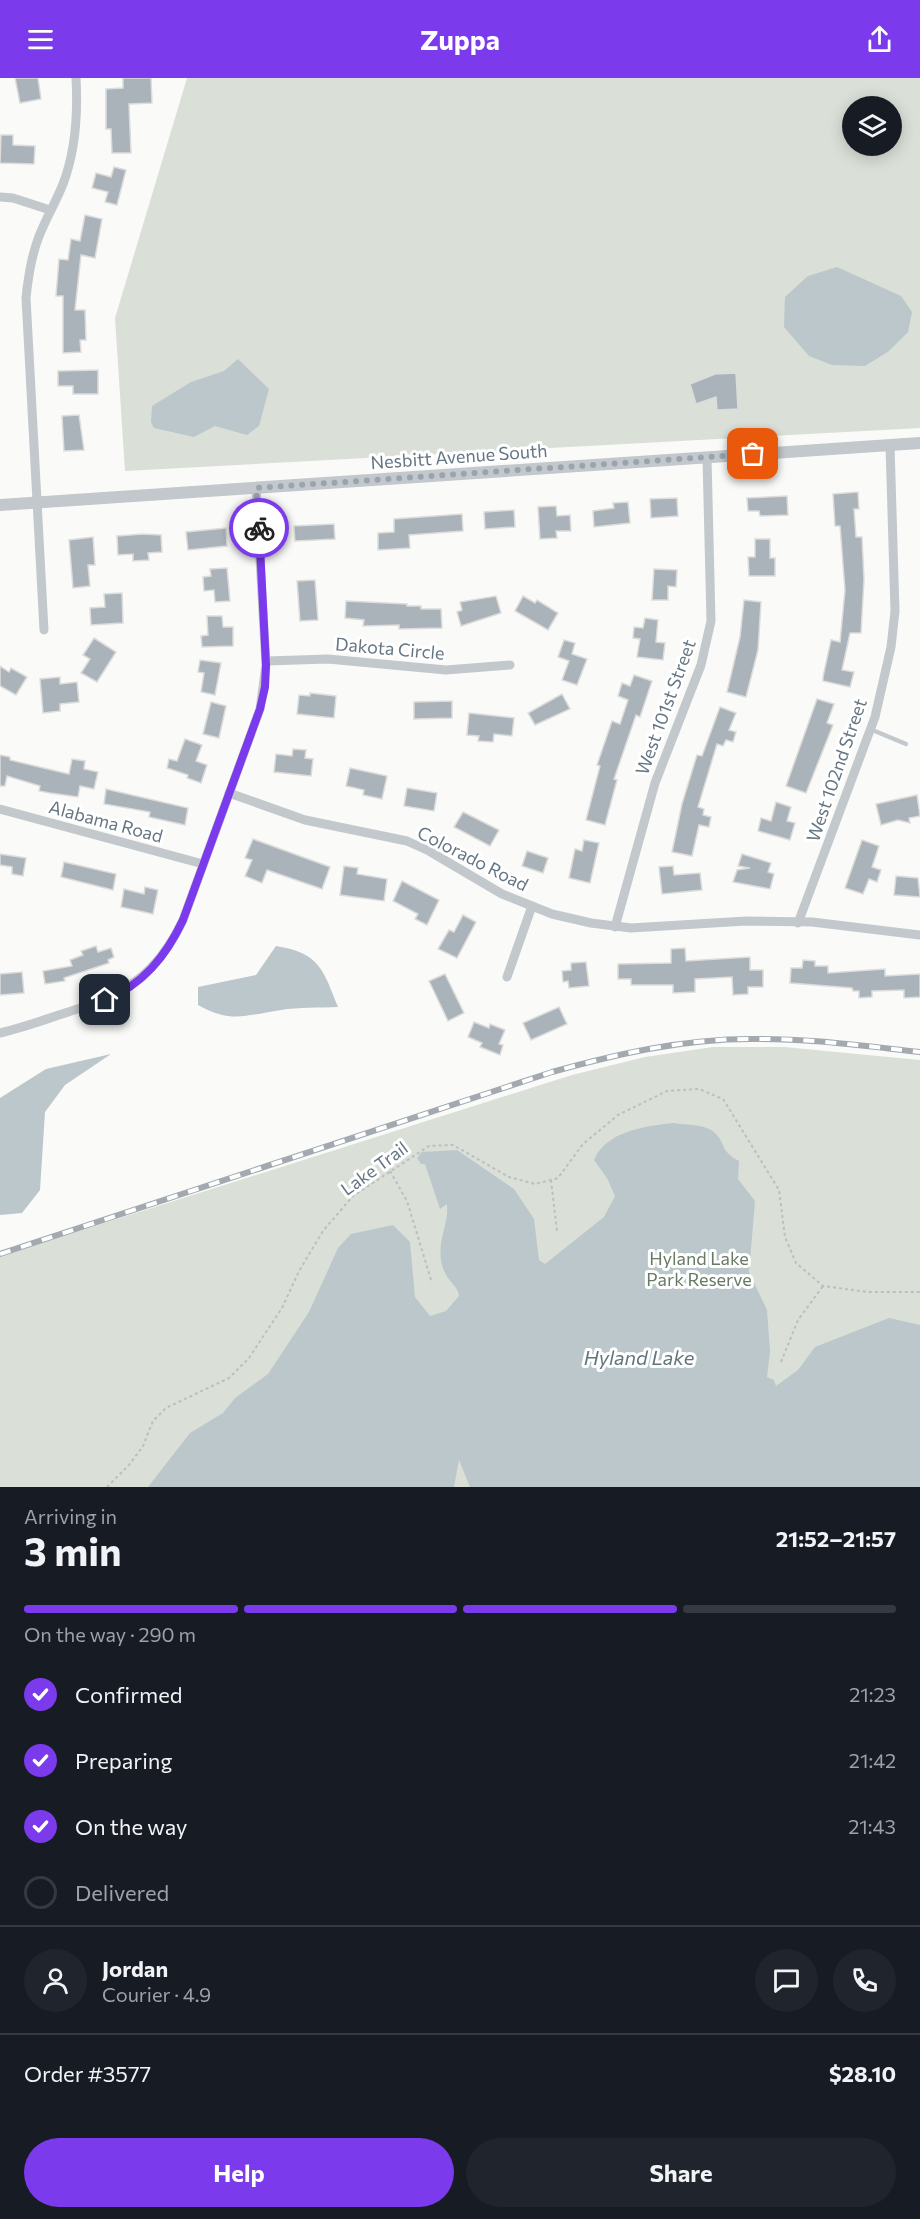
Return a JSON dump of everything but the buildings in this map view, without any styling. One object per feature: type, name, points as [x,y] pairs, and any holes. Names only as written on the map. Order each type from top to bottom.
[{"type":"street","points":[[44,630],[26,298],[30,268],[72,154],[77,124],[76,78]]},
{"type":"street","points":[[0,197],[13,198],[50,210]]},
{"type":"street","name":"Nesbitt Avenue South","points":[[0,505],[920,443]]},
{"type":"street","name":"West 102nd Street","points":[[798,923],[870,729],[891,646],[895,611],[890,445]]},
{"type":"street","name":"West 101st Street","points":[[615,927],[655,783],[701,665],[711,621],[707,458]]},
{"type":"street","points":[[0,1033],[117,995],[138,981],[157,963],[172,943],[260,709],[265,687],[266,660],[256,488]]},
{"type":"street","name":"Dakota Circle","points":[[266,660],[328,660],[446,670],[510,665]]},
{"type":"street","name":"Colorado Road","points":[[229,793],[305,820],[407,841],[429,851],[502,894],[531,906],[552,914],[615,927],[698,926],[746,921],[842,924],[920,935]]},
{"type":"street","name":"Alabama Road","points":[[0,809],[203,864]]},
{"type":"street","points":[[507,978],[531,906]]},
{"type":"lane","points":[[870,729],[906,744]]},
{"type":"path","points":[[557,1231],[551,1180],[558,1178],[583,1144],[618,1115],[668,1091],[699,1089],[723,1100],[738,1120],[779,1190],[785,1236],[796,1263],[823,1286],[868,1292],[920,1292]]},
{"type":"path","name":"Lake Trail","points":[[107,1487],[129,1465],[143,1446],[153,1421],[166,1408],[229,1378],[249,1358],[282,1308],[299,1271],[323,1231],[354,1196],[390,1171],[429,1146],[453,1145],[509,1177],[535,1184],[551,1180]]},
{"type":"path","points":[[390,1171],[407,1201],[432,1283]]},
{"type":"path","points":[[781,1362],[798,1320],[823,1286]]},
{"type":"green space","points":[[187,78],[920,78],[920,428],[125,471],[115,318]]},
{"type":"green space","name":"Hyland Lake Park Reserve","points":[[713,1047],[784,1047],[920,1060],[920,1487],[0,1487],[0,1256],[572,1075],[645,1057]]},
{"type":"water","points":[[837,267],[901,296],[912,312],[908,332],[889,351],[865,366],[832,365],[809,356],[784,327],[785,297],[808,276]]},
{"type":"water","points":[[238,359],[269,389],[259,426],[247,435],[215,426],[194,437],[154,428],[151,422],[152,406],[191,382],[224,371]]},
{"type":"water","points":[[276,946],[302,953],[318,965],[338,1007],[288,1009],[239,1017],[220,1014],[198,1005],[198,987],[256,975]]},
{"type":"water","points":[[111,1054],[65,1085],[45,1112],[40,1190],[22,1213],[0,1215],[0,1098],[46,1069]]},
{"type":"water","name":"Hyland Lake","points":[[673,1123],[701,1126],[715,1133],[728,1154],[739,1161],[738,1179],[755,1201],[749,1272],[767,1310],[770,1351],[767,1377],[774,1380],[776,1386],[798,1370],[815,1347],[889,1318],[920,1325],[920,1487],[470,1487],[459,1460],[454,1487],[148,1487],[190,1433],[223,1413],[235,1398],[268,1374],[309,1312],[338,1248],[351,1234],[393,1225],[410,1242],[415,1297],[430,1316],[446,1311],[459,1296],[445,1273],[441,1260],[440,1252],[447,1204],[440,1209],[425,1164],[421,1164],[417,1158],[422,1152],[457,1150],[514,1189],[534,1219],[539,1260],[545,1264],[604,1217],[615,1196],[607,1178],[594,1160],[600,1150],[617,1136],[639,1128]]},
{"type":"railway","points":[[0,1254],[552,1072],[601,1059],[675,1045],[751,1039],[814,1041],[920,1052]]},
{"type":"way so far","points":[[259,528],[256,488],[753,454]]},
{"type":"route","points":[[105,1000],[138,981],[157,963],[172,943],[183,920],[260,709],[265,687],[266,665],[259,528]]}]
